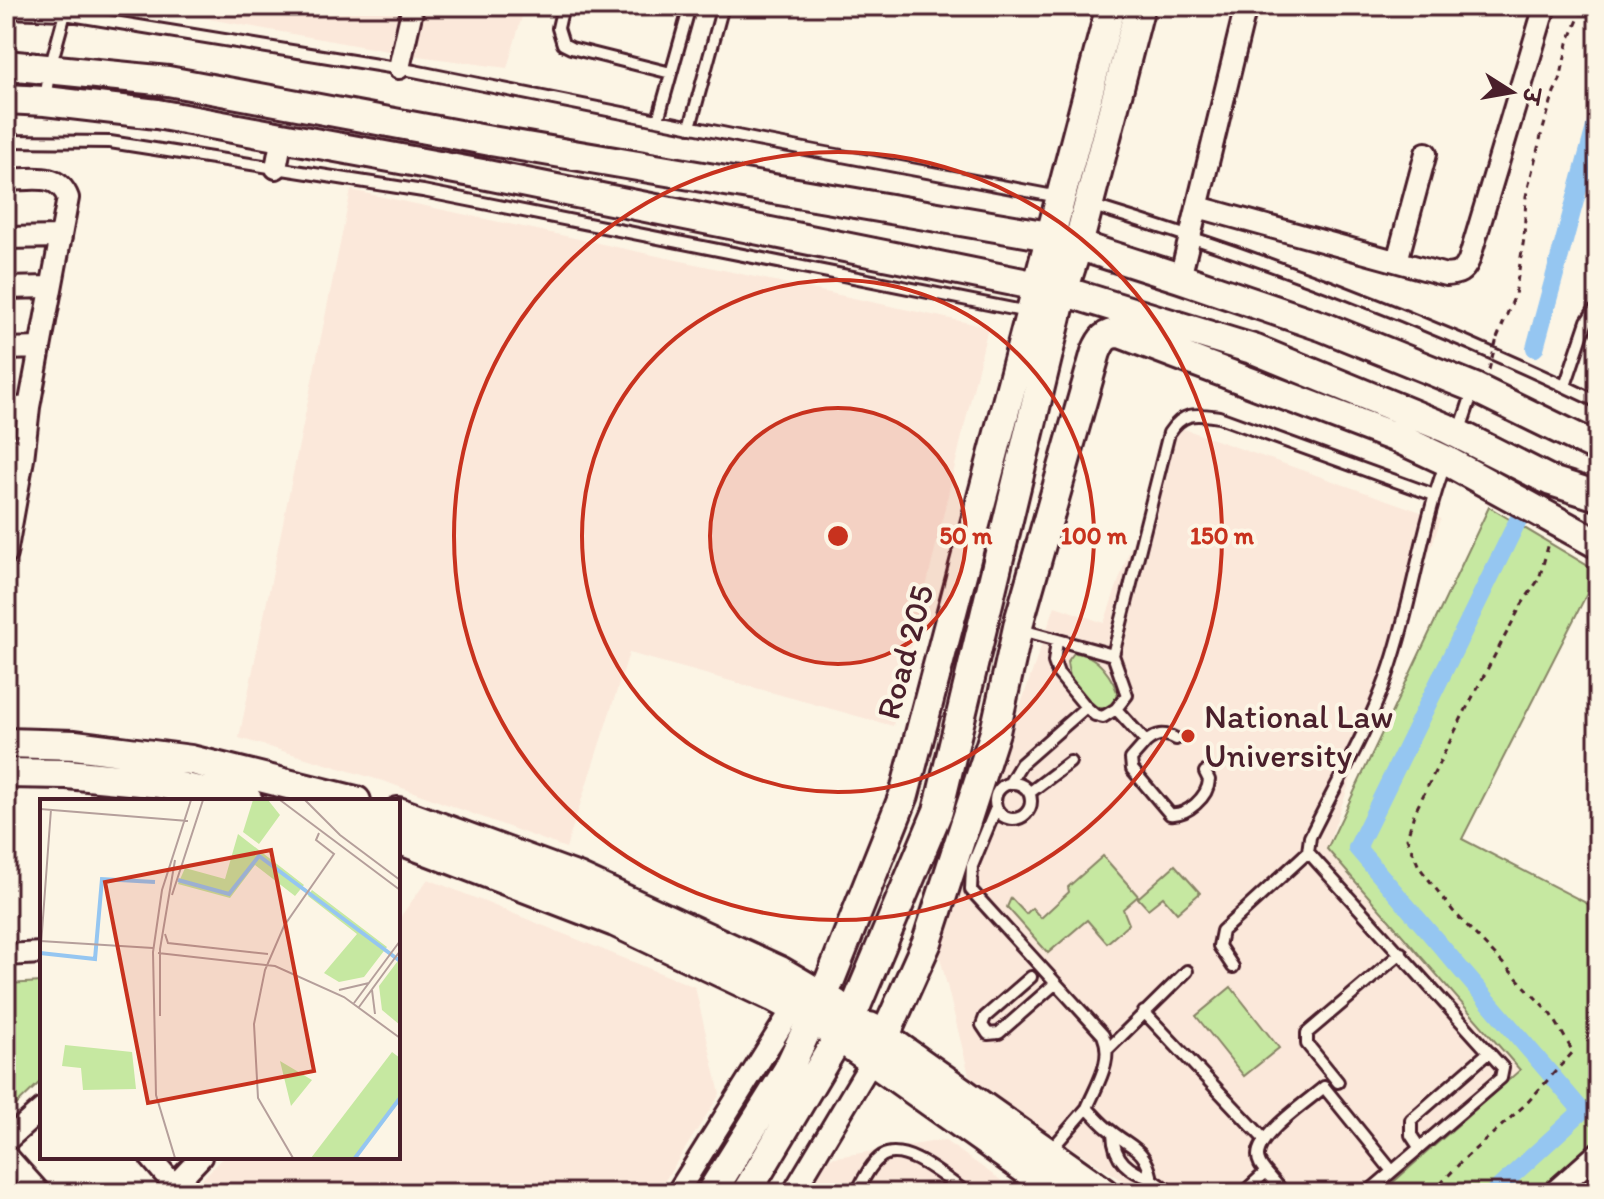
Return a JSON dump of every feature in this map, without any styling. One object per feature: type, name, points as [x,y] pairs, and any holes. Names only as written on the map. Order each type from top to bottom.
[{"type":"main road","name":"Road 205","points":[[746,1193],[840,1039],[938,811],[1043,296],[1049,236],[1111,6]]},
{"type":"main road","name":"Road 205","points":[[711,1193],[788,1070],[809,1007],[904,795],[1043,296],[1078,245],[1140,6]]},
{"type":"main road","points":[[6,65],[168,81],[1049,236],[1483,383],[1598,448]]},
{"type":"main road","points":[[6,99],[157,114],[482,174],[1043,296],[1256,350],[1459,434],[1551,481],[1598,496]]},
{"type":"main road","points":[[878,1050],[927,942],[990,747],[1017,629],[1096,352],[1102,339],[1110,333],[1120,333],[1385,433],[1447,461],[1598,544]]},
{"type":"main road","points":[[6,743],[75,745],[191,760],[348,799]]},
{"type":"main road","points":[[6,773],[67,774],[160,783],[238,799]]},
{"type":"main road","points":[[400,813],[578,878],[780,971],[840,1039],[878,1050],[1048,1153],[1105,1193]]},
{"type":"main road","points":[[400,840],[615,922],[809,1007],[853,1013],[878,1050],[1059,1193]]},
{"type":"street","points":[[399,68],[413,6]]},
{"type":"street","points":[[1180,278],[1246,6]]},
{"type":"street","points":[[1198,207],[1446,275],[1459,274],[1465,269],[1545,6]]},
{"type":"street","points":[[276,168],[282,137]]},
{"type":"street","points":[[1397,261],[1426,153]]},
{"type":"street","points":[[6,180],[53,179],[64,187],[68,198],[29,407],[14,461],[6,554]]},
{"type":"street","points":[[6,238],[61,237]]},
{"type":"street","points":[[6,288],[50,287]]},
{"type":"street","points":[[6,349],[40,348]]},
{"type":"street","points":[[6,409],[29,407]]},
{"type":"street","points":[[6,955],[40,953]]},
{"type":"street","points":[[677,1193],[809,1007]]},
{"type":"street","points":[[793,1193],[878,1050]]},
{"type":"street","points":[[6,1141],[40,1111]]},
{"type":"street","points":[[1553,1193],[1598,1153]]},
{"type":"street","points":[[6,1155],[40,1193]]},
{"type":"street","points":[[151,1159],[171,1189],[199,1159]]},
{"type":"lane","points":[[563,6],[558,28],[563,44],[671,73]]},
{"type":"lane","points":[[658,120],[690,6]]},
{"type":"lane","points":[[690,127],[723,6]]},
{"type":"lane","points":[[45,101],[50,68],[66,10]]},
{"type":"lane","points":[[6,12],[66,10],[399,68],[1089,204],[1190,235],[1463,340],[1598,402]]},
{"type":"lane","points":[[6,141],[110,142],[423,191],[1043,296]]},
{"type":"lane","points":[[1565,386],[1587,321],[1593,312],[1598,313]]},
{"type":"lane","points":[[1233,967],[1219,946],[1222,931],[1308,852],[1310,837],[1388,675],[1434,495],[1483,383]]},
{"type":"lane","points":[[1057,641],[1054,662],[1058,673],[1086,707],[1103,717],[1116,709],[1127,695],[1113,655],[1169,433],[1177,421],[1189,415],[1219,417],[1434,495]]},
{"type":"lane","points":[[1017,629],[1113,655]]},
{"type":"lane","points":[[1086,707],[1021,764],[1009,784],[999,790],[996,808],[972,866],[971,890],[1103,1035],[1109,1048]]},
{"type":"lane","points":[[1116,709],[1146,742]]},
{"type":"lane","points":[[1176,739],[1162,734],[1146,742],[1131,759],[1137,778],[1170,814],[1184,813],[1204,795],[1209,780],[1205,772]]},
{"type":"lane","points":[[1029,793],[1070,762]]},
{"type":"lane","points":[[996,808],[1004,817],[1021,817],[1029,810],[1029,793],[1021,785],[1009,784]]},
{"type":"lane","points":[[1308,852],[1503,1068],[1501,1078],[1367,1193]]},
{"type":"lane","points":[[1338,1082],[1307,1044],[1307,1033],[1401,953]]},
{"type":"lane","points":[[1048,1153],[1087,1108],[1106,1064],[1109,1048],[1187,971]]},
{"type":"lane","points":[[1031,977],[985,1017],[982,1025],[988,1034],[995,1036],[999,1033],[1056,983]]},
{"type":"lane","points":[[1144,1012],[1264,1139]]},
{"type":"lane","points":[[1419,1147],[1410,1130],[1411,1120],[1489,1052]]},
{"type":"lane","points":[[1284,1193],[1259,1162],[1264,1139],[1324,1087],[1392,1171]]},
{"type":"lane","points":[[1087,1108],[1113,1134],[1137,1148],[1148,1163],[1152,1179]]},
{"type":"lane","points":[[1113,1134],[1116,1154],[1124,1164],[1135,1174],[1152,1179],[1172,1193]]},
{"type":"lane","points":[[856,1193],[870,1169],[883,1156],[895,1153],[908,1154],[967,1193]]},
{"type":"lane","points":[[1243,1193],[1266,1172]]},
{"type":"path","points":[[1483,383],[1515,295],[1524,238],[1526,196],[1568,43],[1584,6]]},
{"type":"path","points":[[1432,1193],[1463,1160],[1526,1104],[1573,1052],[1552,1015],[1453,911],[1419,867],[1407,838],[1414,814],[1463,715],[1522,604],[1539,579],[1550,538]]},
{"type":"shaded area","points":[[136,6],[525,6],[507,68],[410,55]]},
{"type":"shaded area","points":[[351,190],[988,327],[893,726],[629,653],[566,848],[386,782],[239,738]]},
{"type":"shaded area","name":"National Law University","points":[[1173,425],[1441,519],[1327,848],[1521,1069],[1381,1193],[1142,1193],[971,1083],[937,945],[1055,606],[1104,623]]},
{"type":"shaded area","points":[[428,879],[695,987],[720,1094],[657,1193],[189,1193],[221,1159],[400,1159],[400,917]]},
{"type":"shaded area","points":[[944,1140],[1019,1193],[807,1193],[829,1158]]},
{"type":"green space","points":[[1489,507],[1598,572],[1462,839],[1598,909],[1598,1138],[1535,1193],[1381,1193],[1520,1070],[1327,849]]},
{"type":"green space","points":[[1074,653],[1090,657],[1104,669],[1114,684],[1119,700],[1101,708],[1084,699],[1069,672],[1067,662]]},
{"type":"green space","points":[[1103,856],[1139,897],[1175,865],[1200,893],[1177,913],[1163,897],[1148,909],[1137,897],[1123,909],[1129,924],[1107,943],[1087,920],[1048,953],[1007,907],[1011,898],[1026,914],[1032,908],[1041,918],[1069,892],[1068,887]]},
{"type":"green space","points":[[40,982],[40,1082],[6,1115],[6,984]]},
{"type":"green space","points":[[1231,987],[1279,1048],[1244,1076],[1196,1016]]},
{"type":"waterway","points":[[1535,348],[1598,116]]},
{"type":"waterway","points":[[1493,1193],[1582,1111],[1357,848],[1522,512]]},
{"type":"place","name":"National Law University","points":[[1188,736]]}]
